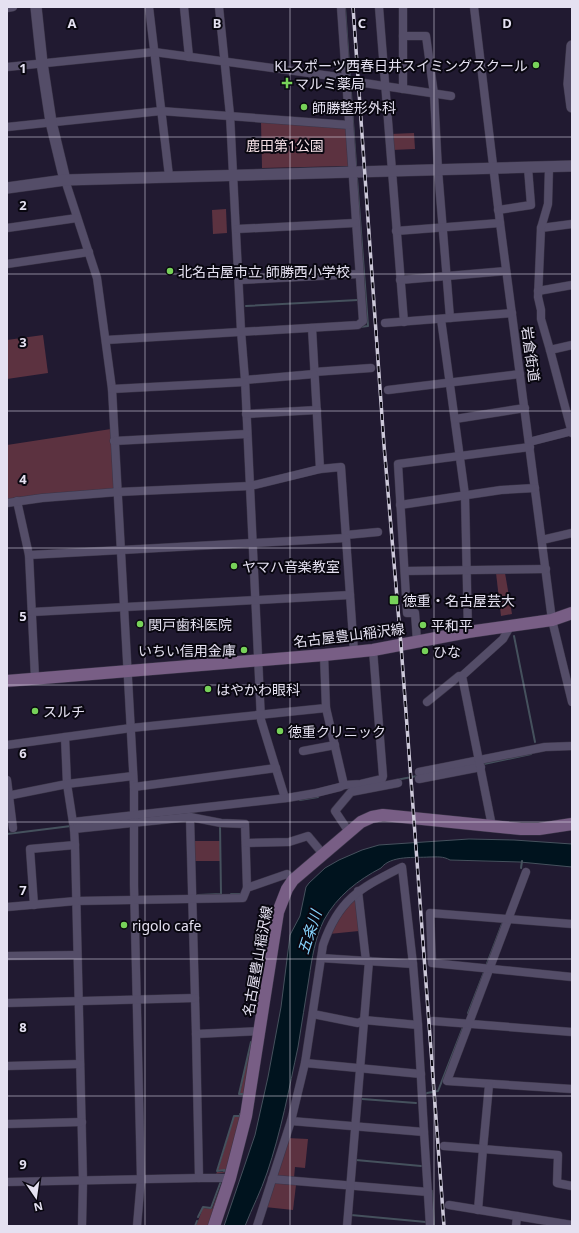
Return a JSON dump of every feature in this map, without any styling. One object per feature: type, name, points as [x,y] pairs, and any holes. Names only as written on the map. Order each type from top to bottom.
[{"type":"main road","name":"名古屋豊山稲沢線","points":[[7,680],[373,650],[468,632],[552,620],[572,613]]},
{"type":"main road","name":"名古屋豊山稲沢線","points":[[214,1226],[230,1178],[246,1116],[278,912],[293,880],[361,822],[372,817],[383,815],[522,829],[539,829],[572,824]]},
{"type":"street","points":[[7,8],[13,7]]},
{"type":"street","points":[[36,7],[42,64],[51,122],[65,180],[97,278],[112,390],[134,787],[134,900],[141,1179],[137,1226]]},
{"type":"street","points":[[149,7],[169,176]]},
{"type":"street","points":[[184,7],[189,57]]},
{"type":"street","points":[[218,7],[230,115],[237,230],[261,720],[285,798]]},
{"type":"street","points":[[106,340],[358,325],[363,321],[341,7]]},
{"type":"street","points":[[379,7],[404,322]]},
{"type":"street","points":[[403,7],[403,89]]},
{"type":"street","name":"岩倉街道","points":[[474,7],[498,210],[552,620],[571,692],[572,702]]},
{"type":"street","points":[[403,36],[426,36],[434,94],[438,170],[447,276],[446,318],[450,382],[465,495],[468,632]]},
{"type":"street","points":[[572,46],[569,84],[572,107]]},
{"type":"street","points":[[7,67],[154,52],[346,78]]},
{"type":"street","points":[[364,83],[451,96]]},
{"type":"street","points":[[7,127],[161,111],[349,125]]},
{"type":"street","points":[[7,188],[65,180],[572,166]]},
{"type":"street","points":[[417,641],[415,613],[407,613],[398,464],[460,456],[530,444],[572,432],[541,319],[538,291],[541,228],[548,204],[549,167]]},
{"type":"street","points":[[498,210],[531,205],[528,168]]},
{"type":"street","points":[[7,228],[77,218]]},
{"type":"street","points":[[237,230],[356,223]]},
{"type":"street","points":[[396,231],[500,223]]},
{"type":"street","points":[[541,228],[572,224]]},
{"type":"street","points":[[7,264],[89,252]]},
{"type":"street","points":[[400,280],[506,271]]},
{"type":"street","points":[[239,280],[359,274]]},
{"type":"street","points":[[538,291],[572,285]]},
{"type":"street","points":[[385,323],[512,313]]},
{"type":"street","points":[[312,328],[320,469]]},
{"type":"street","points":[[550,350],[572,344]]},
{"type":"street","points":[[112,390],[245,381],[372,368]]},
{"type":"street","points":[[388,390],[520,374]]},
{"type":"street","points":[[455,419],[525,408]]},
{"type":"street","points":[[246,414],[317,410]]},
{"type":"street","points":[[114,441],[247,434]]},
{"type":"street","points":[[7,503],[42,498],[118,492],[250,486],[320,469],[341,467],[354,652]]},
{"type":"street","points":[[400,505],[501,490],[535,488]]},
{"type":"street","points":[[17,501],[29,555],[35,678]]},
{"type":"street","points":[[29,555],[346,537],[378,532]]},
{"type":"street","points":[[542,540],[572,533]]},
{"type":"street","points":[[405,571],[546,569]]},
{"type":"street","points":[[32,612],[350,595]]},
{"type":"street","points":[[427,702],[459,676],[462,676],[503,639],[510,625]]},
{"type":"street","points":[[73,826],[133,820],[285,798],[316,793],[344,785],[361,784],[382,779],[383,776],[373,650]]},
{"type":"street","points":[[324,655],[326,708],[344,785]]},
{"type":"street","points":[[462,676],[492,826]]},
{"type":"street","points":[[7,745],[131,728],[326,708]]},
{"type":"street","points":[[65,737],[67,784],[75,845],[82,1122],[82,1226]]},
{"type":"street","points":[[303,751],[335,745]]},
{"type":"street","points":[[419,775],[480,764],[546,747],[572,746]]},
{"type":"street","points":[[134,787],[276,768]]},
{"type":"street","points":[[8,795],[67,784],[133,776]]},
{"type":"street","points":[[7,780],[13,828]]},
{"type":"street","points":[[349,832],[335,811],[351,792],[398,783]]},
{"type":"street","points":[[7,907],[76,901],[243,898],[247,888],[245,824],[221,823],[190,817],[133,820]]},
{"type":"street","points":[[190,817],[199,1178]]},
{"type":"street","points":[[246,843],[289,842],[308,836],[323,854]]},
{"type":"street","points":[[34,905],[30,848],[75,845]]},
{"type":"street","points":[[256,1226],[291,1121],[305,1063],[323,945],[331,924],[348,900],[358,891],[402,867],[418,1024],[430,1226]]},
{"type":"street","points":[[526,872],[447,1081],[489,1085],[572,1089]]},
{"type":"street","points":[[247,888],[287,874],[293,880]]},
{"type":"street","points":[[347,1226],[364,1020],[367,961],[358,891]]},
{"type":"street","points":[[572,924],[430,913],[432,963],[572,977]]},
{"type":"street","points":[[7,956],[77,955]]},
{"type":"street","points":[[321,958],[413,964]]},
{"type":"street","points":[[7,1003],[136,1001],[195,998]]},
{"type":"street","points":[[313,1014],[358,1023],[364,1020],[418,1024]]},
{"type":"street","points":[[433,1021],[572,1032]]},
{"type":"street","points":[[196,1034],[260,1031]]},
{"type":"street","points":[[305,1063],[421,1074]]},
{"type":"street","points":[[7,1066],[80,1064]]},
{"type":"street","points":[[478,1210],[489,1085]]},
{"type":"street","points":[[291,1121],[424,1132]]},
{"type":"street","points":[[7,1124],[82,1122]]},
{"type":"street","points":[[444,1146],[558,1155],[556,1182],[572,1186]]},
{"type":"street","points":[[7,1182],[230,1178]]},
{"type":"street","points":[[272,1179],[428,1192]]},
{"type":"street","points":[[448,1205],[572,1225]]},
{"type":"street","points":[[516,1226],[517,1216]]},
{"type":"green space","name":"鹿田第1公園","points":[[261,121],[347,129],[348,166],[262,168]]},
{"type":"green space","points":[[414,133],[415,149],[392,150],[390,134]]},
{"type":"green space","points":[[226,209],[227,233],[213,234],[212,210]]},
{"type":"green space","points":[[43,335],[48,373],[7,379],[7,340]]},
{"type":"green space","points":[[111,429],[115,487],[113,489],[7,500],[7,445]]},
{"type":"green space","points":[[496,573],[505,573],[512,614],[501,616]]},
{"type":"green space","points":[[194,841],[220,841],[220,861],[194,861]]},
{"type":"green space","points":[[355,896],[359,931],[329,934],[333,925]]},
{"type":"green space","points":[[253,1042],[247,1098],[228,1172],[216,1174],[217,1172],[225,1172],[225,1170],[218,1170],[234,1117],[240,1117],[245,1093],[240,1093],[251,1043]]},
{"type":"green space","points":[[287,1138],[308,1139],[305,1168],[295,1167],[294,1178],[275,1176]]},
{"type":"green space","points":[[223,1180],[225,1183],[209,1226],[196,1226],[203,1208],[212,1209]]},
{"type":"green space","points":[[273,1183],[296,1185],[293,1210],[265,1207]]},
{"type":"water","name":"五条川","points":[[469,839],[572,844],[572,867],[520,862],[450,860],[440,857],[410,857],[397,859],[385,864],[356,883],[335,903],[324,920],[316,941],[311,963],[298,1047],[288,1095],[265,1180],[245,1226],[224,1226],[255,1135],[281,1007],[290,935],[300,916],[306,887],[325,868],[362,850],[379,845]]},
{"type":"waterway","points":[[345,7],[356,165]]},
{"type":"waterway","points":[[357,178],[368,326],[360,327]]},
{"type":"waterway","points":[[246,306],[358,300]]},
{"type":"waterway","points":[[514,636],[535,742]]},
{"type":"waterway","points":[[484,764],[531,754]]},
{"type":"waterway","points":[[396,780],[417,776]]},
{"type":"waterway","points":[[300,800],[318,797]]},
{"type":"waterway","points":[[198,895],[221,894],[220,825]]},
{"type":"waterway","points":[[7,834],[71,826]]},
{"type":"waterway","points":[[521,868],[522,861]]},
{"type":"waterway","points":[[231,894],[242,894]]},
{"type":"waterway","points":[[486,966],[502,924]]},
{"type":"waterway","points":[[468,1013],[484,972]]},
{"type":"waterway","points":[[424,1095],[438,1091],[463,1027]]},
{"type":"waterway","points":[[244,1094],[239,1094],[251,1042]]},
{"type":"waterway","points":[[362,1099],[416,1103]]},
{"type":"waterway","points":[[224,1171],[225,1170],[217,1171],[234,1116],[240,1116],[240,1114]]},
{"type":"waterway","points":[[356,1160],[421,1166]]},
{"type":"waterway","points":[[198,1217],[203,1207],[211,1208],[221,1181],[220,1180]]},
{"type":"waterway","points":[[432,1191],[434,1226]]},
{"type":"waterway","points":[[351,1215],[426,1222]]},
{"type":"waterway","points":[[195,1226],[197,1221]]},
{"type":"railway","points":[[353,7],[384,445],[401,645],[444,1226]]},
{"type":"place","name":"KLスポーツ西春日井スイミングスクール","points":[[536,65]]},
{"type":"place","name":"マルミ薬局","points":[[287,83]]},
{"type":"place","name":"師勝整形外科","points":[[304,107]]},
{"type":"place","name":"北名古屋市立 師勝西小学校","points":[[170,271]]},
{"type":"place","name":"ヤマハ音楽教室","points":[[234,566]]},
{"type":"place","name":"徳重・名古屋芸大","points":[[394,600]]},
{"type":"place","name":"関戸歯科医院","points":[[140,624]]},
{"type":"place","name":"平和平","points":[[423,625]]},
{"type":"place","name":"いちい信用金庫","points":[[244,650]]},
{"type":"place","name":"ひな","points":[[425,651]]},
{"type":"place","name":"はやかわ眼科","points":[[208,689]]},
{"type":"place","name":"スルチ","points":[[35,711]]},
{"type":"place","name":"徳重クリニック","points":[[280,731]]},
{"type":"place","name":"rigolo cafe","points":[[124,925]]}]
